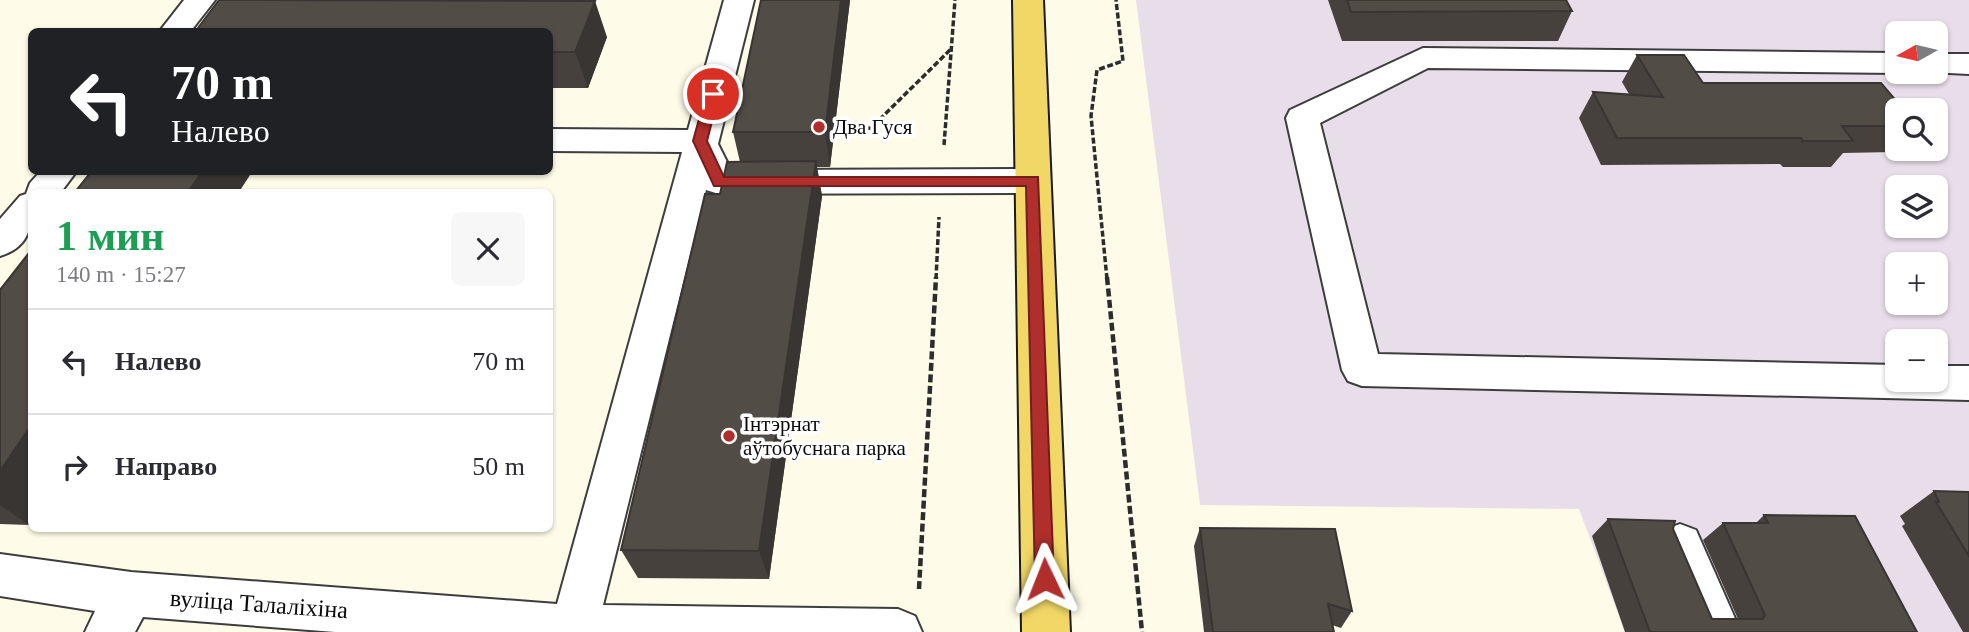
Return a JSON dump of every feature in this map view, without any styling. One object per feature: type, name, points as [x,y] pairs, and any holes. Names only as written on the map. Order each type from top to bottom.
[{"type":"main road","points":[[1028,0],[1046,632]]},
{"type":"street","points":[[177,28],[200,0]]},
{"type":"street","points":[[573,630],[739,0]]},
{"type":"street","points":[[1885,63],[1423,58],[1302,118],[1362,370],[1969,383]]},
{"type":"street","points":[[1948,64],[1969,64]]},
{"type":"street","points":[[553,140],[700,141]]},
{"type":"street","points":[[700,141],[719,182],[1033,181]]},
{"type":"street","points":[[45,189],[56,175]]},
{"type":"street","points":[[0,243],[28,210]]},
{"type":"street","points":[[1680,545],[1717,632]]},
{"type":"street","name":"вуліца Талаліхіна","points":[[0,575],[120,613],[573,630],[898,632]]},
{"type":"path","points":[[919,591],[942,181],[956,0]]},
{"type":"path","points":[[1116,0],[1123,61],[1097,70],[1091,116],[1142,632]]},
{"type":"path","points":[[832,132],[871,128],[952,47]]},
{"type":"shaded area","points":[[1136,0],[1969,0],[1969,632],[1625,632],[1579,509],[1200,505]]},
{"type":"building","points":[[219,0],[595,1],[575,52],[553,52],[553,28],[198,28]]},
{"type":"building","points":[[761,0],[841,0],[825,132],[733,132]]},
{"type":"building","points":[[1347,0],[1566,0],[1572,11],[1351,12]]},
{"type":"building","points":[[1637,55],[1684,55],[1703,83],[1881,83],[1894,98],[1885,98],[1885,126],[1842,126],[1853,141],[1803,141],[1801,138],[1617,138],[1593,92],[1663,97]]},
{"type":"building","name":"Інтэрнат аўтобуснага парка","points":[[816,161],[759,551],[621,550],[705,194],[720,194],[727,162]]},
{"type":"building","points":[[89,175],[200,175],[190,189],[77,189]]},
{"type":"building","points":[[28,254],[28,430],[0,471],[0,290]]},
{"type":"building","points":[[1934,491],[1969,492],[1969,556],[1936,502],[1939,502]]},
{"type":"building","points":[[1764,515],[1855,516],[1917,632],[1650,632],[1608,519],[1675,521],[1673,529],[1712,619],[1763,619],[1765,615],[1723,523],[1768,523]]},
{"type":"building","points":[[1200,528],[1335,529],[1352,611],[1328,604],[1334,632],[1213,632]]},
{"type":"place","name":"Два Гуся","points":[[819,127]]},
{"type":"place","name":"Інтэрнат аўтобуснага парка","points":[[729,436]]},
{"type":"route","points":[[713,94],[700,141],[719,182],[1033,181],[1045,579]]}]
